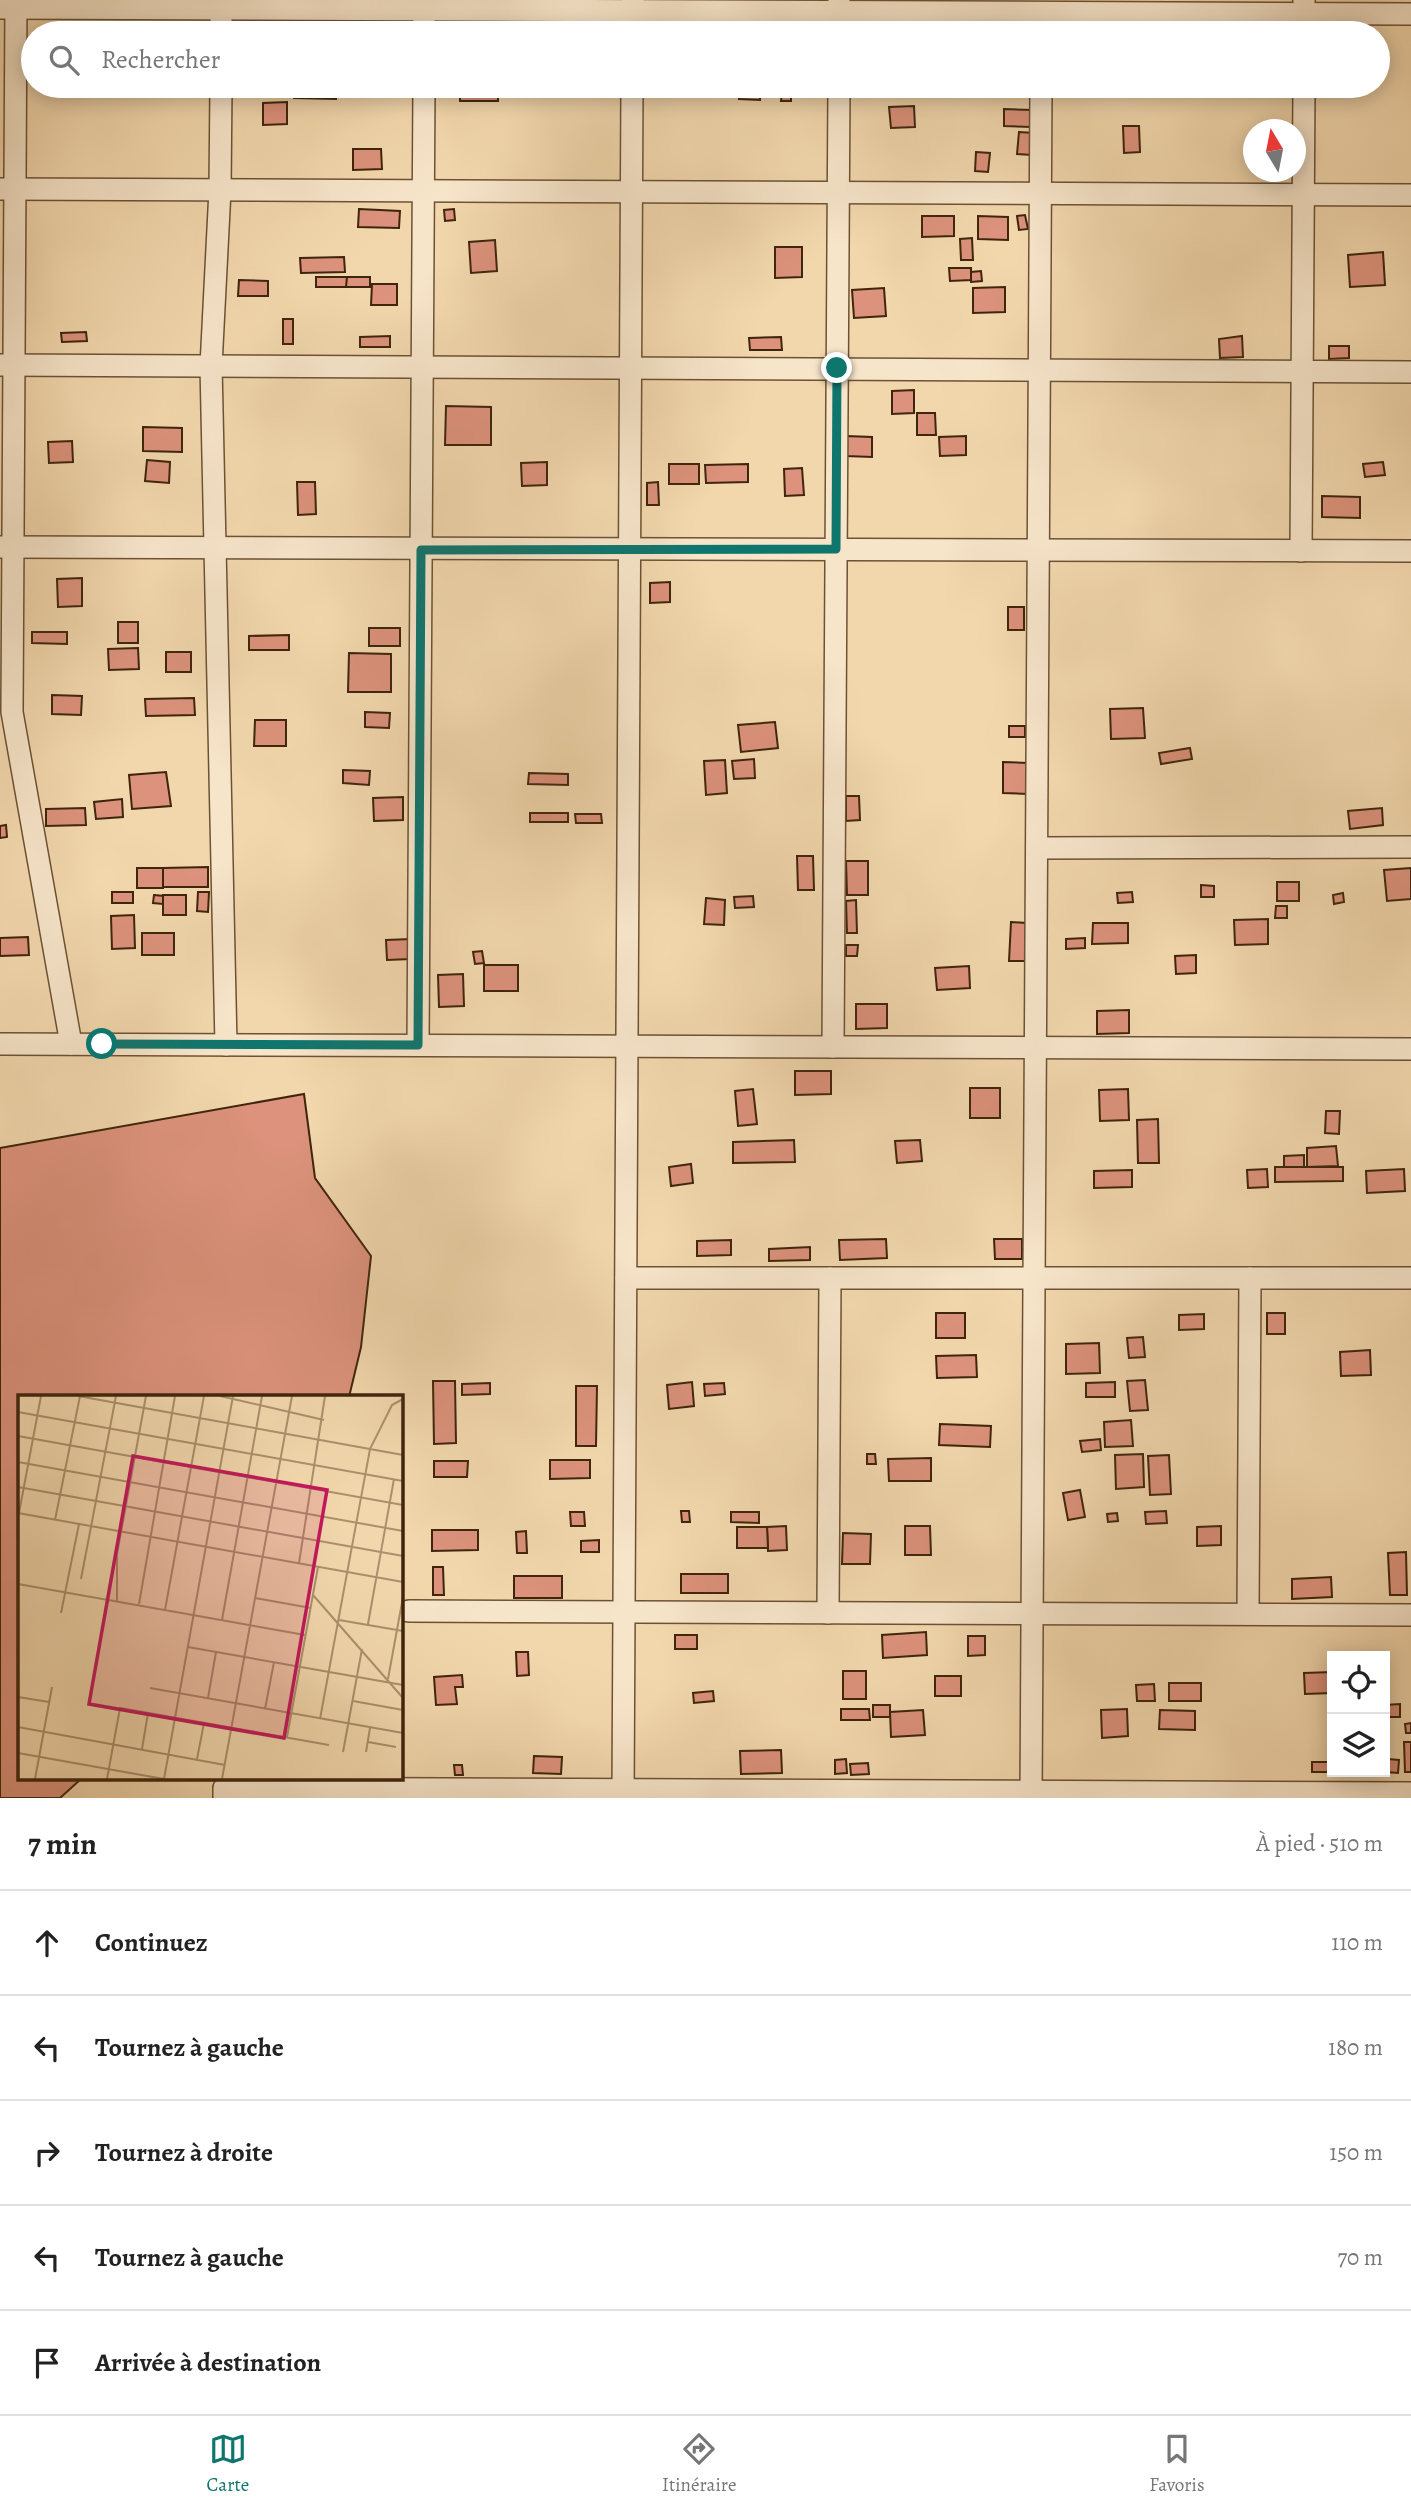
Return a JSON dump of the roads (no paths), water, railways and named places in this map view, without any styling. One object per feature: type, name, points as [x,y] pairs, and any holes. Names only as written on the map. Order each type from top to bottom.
[{"type":"street","points":[[71,1044],[12,712],[6,547],[10,5],[839,5],[1041,16],[1411,14]]},
{"type":"street","points":[[220,98],[220,190],[211,366],[226,1045]]},
{"type":"street","points":[[418,1045],[424,98]]},
{"type":"street","points":[[623,1794],[632,98]]},
{"type":"street","points":[[833,1047],[839,98]]},
{"type":"street","points":[[1031,1796],[1041,98]]},
{"type":"street","points":[[1301,551],[1304,98]]},
{"type":"street","points":[[7,189],[1411,195]]},
{"type":"street","points":[[7,365],[1411,372]]},
{"type":"street","points":[[6,547],[215,550],[1411,551]]},
{"type":"street","points":[[1037,848],[1411,847]]},
{"type":"street","points":[[0,1044],[1036,1050],[1411,1049]]},
{"type":"street","points":[[626,1278],[1411,1278]]},
{"type":"street","points":[[828,1613],[830,1278]]},
{"type":"street","points":[[1248,1614],[1250,1278]]},
{"type":"street","points":[[409,1611],[1032,1616],[1411,1615]]},
{"type":"street","points":[[224,1798],[224,1788],[428,1794],[1031,1796],[1411,1793]]}]
